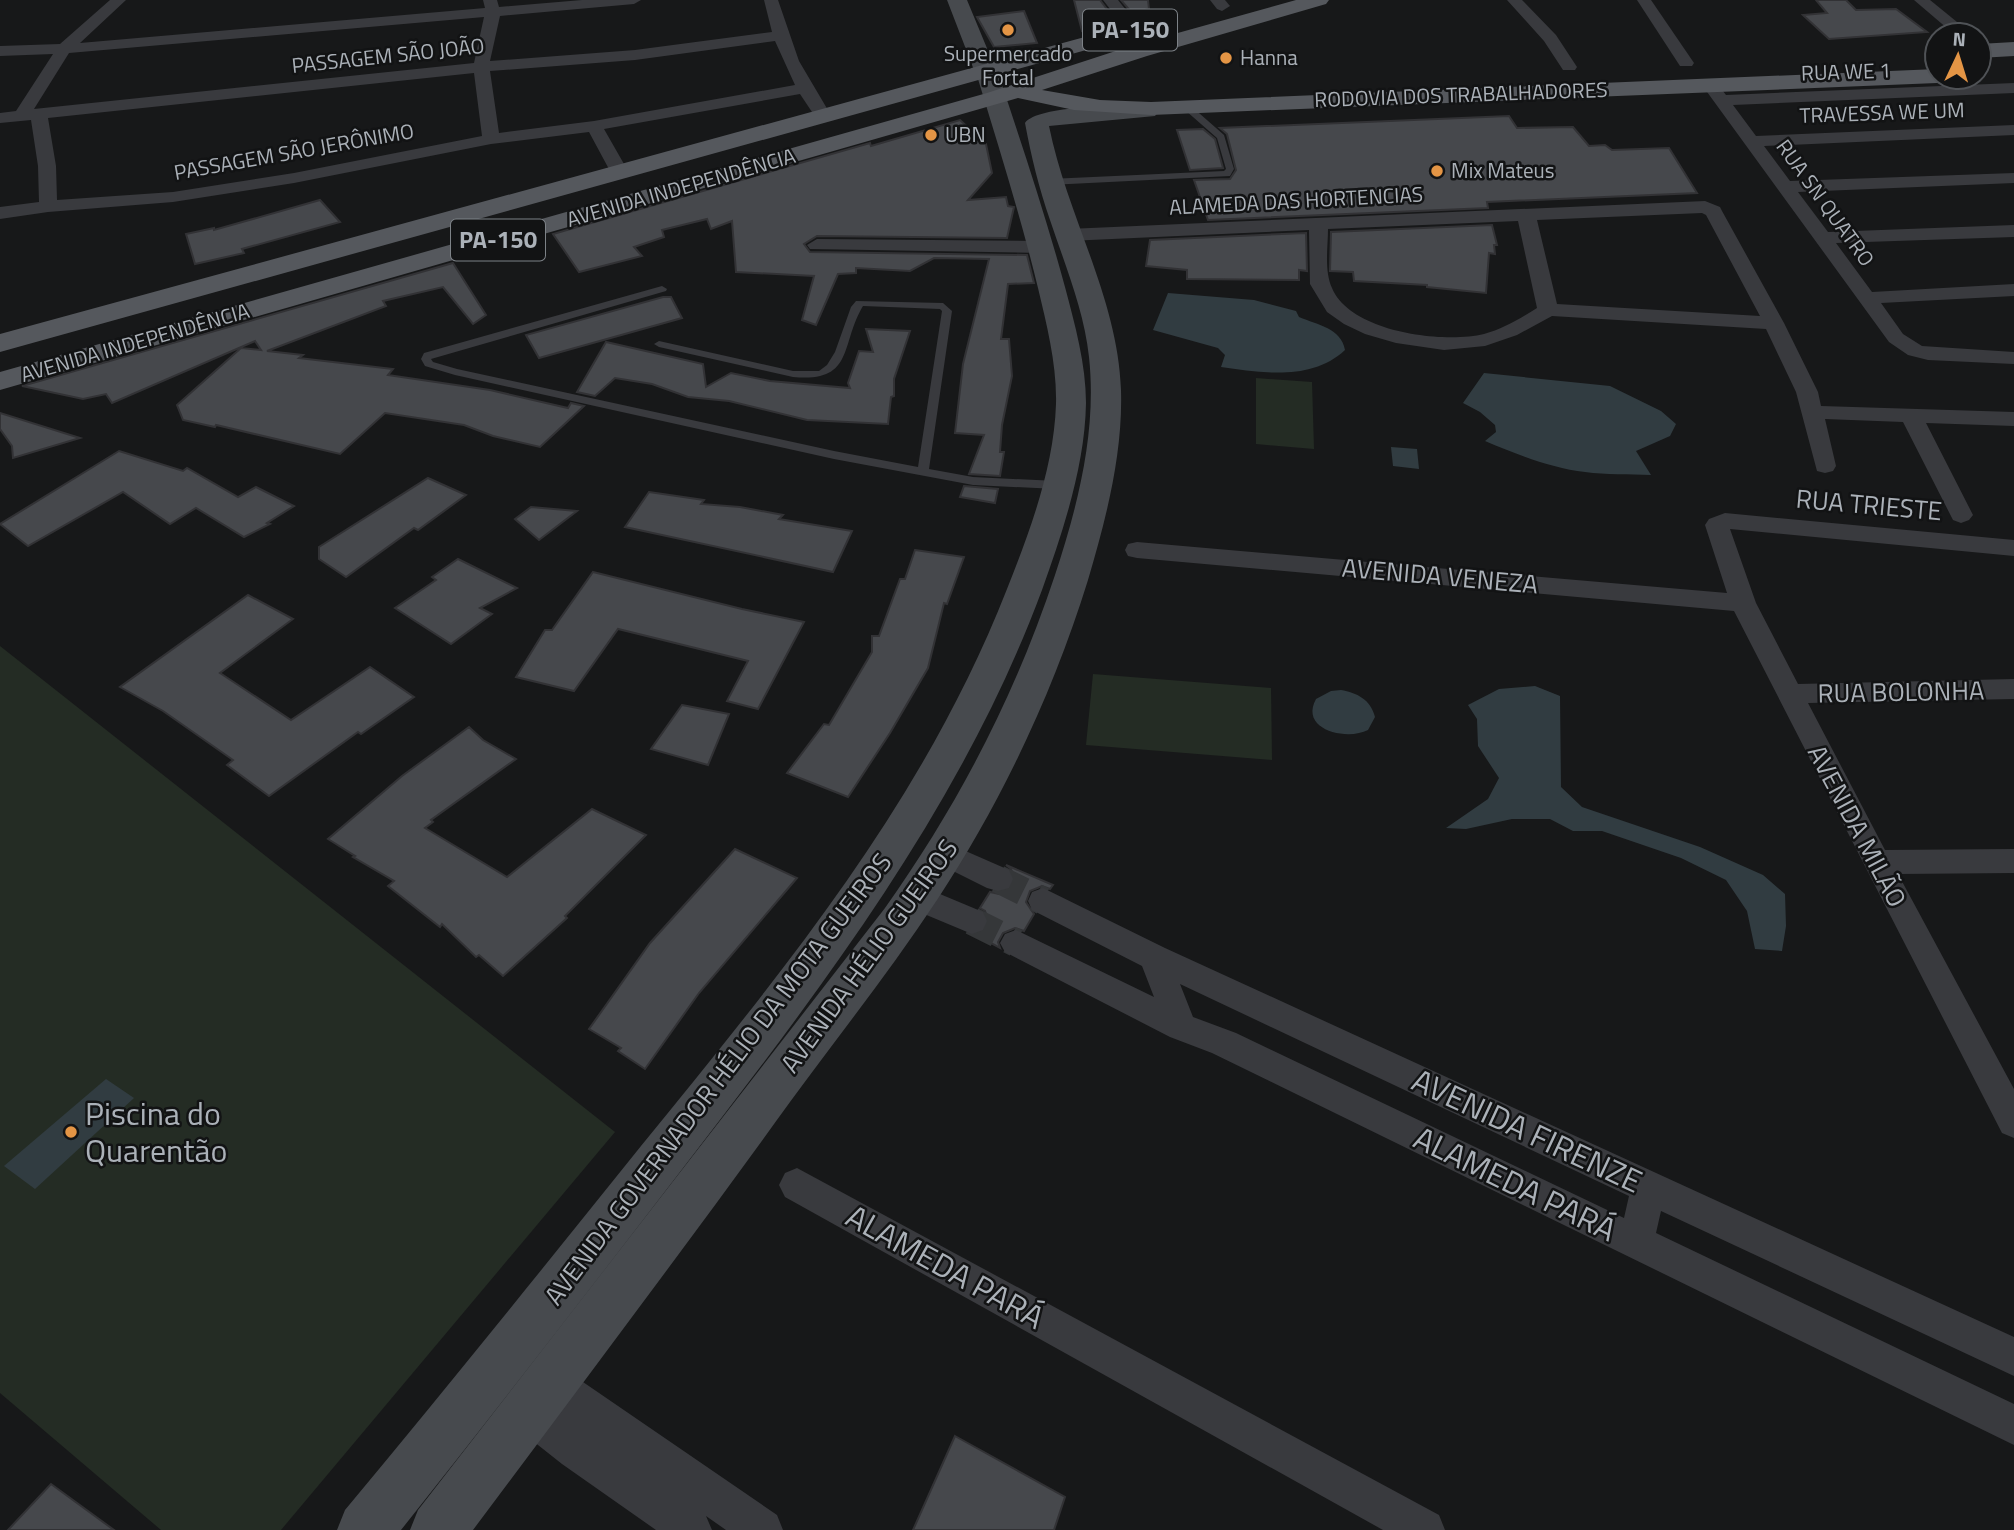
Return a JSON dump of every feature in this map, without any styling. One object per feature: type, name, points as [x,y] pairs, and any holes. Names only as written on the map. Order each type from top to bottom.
[{"type":"main road","name":"AVENIDA GOVERNADOR HÉLIO DA MOTA GUEIROS","points":[[365,1530],[710,1097],[866,892],[933,789],[988,680],[1028,583],[1058,485],[1071,407],[1055,241],[994,69],[957,0]]},
{"type":"main road","name":"PA-150","points":[[1196,13],[1219,3],[1243,0]]},
{"type":"main road","name":"AVENIDA INDEPENDÊNCIA","points":[[0,381],[994,69],[1071,75],[1139,51],[1319,0]]},
{"type":"main road","name":"AVENIDA INDEPENDÊNCIA","points":[[0,343],[1158,23]]},
{"type":"main road","points":[[1993,49],[2014,49]]},
{"type":"main road","points":[[1660,64],[1713,62]]},
{"type":"main road","name":"RODOVIA DOS TRABALHADORES","points":[[1542,68],[1595,66]]},
{"type":"main road","name":"RODOVIA DOS TRABALHADORES","points":[[994,69],[1070,103],[1147,111],[1230,104],[1716,92],[1923,77]]},
{"type":"main road","points":[[1071,75],[1117,82]]},
{"type":"main road","points":[[1993,76],[2012,78]]},
{"type":"main road","name":"AVENIDA HÉLIO GUEIROS","points":[[438,1530],[735,1141],[916,898],[978,798],[1026,703],[1061,611],[1082,545],[1096,486],[1104,432],[1106,386],[1092,304],[1055,241],[1049,183],[1037,123],[1041,120],[1147,111]]},
{"type":"street","points":[[48,205],[47,166],[31,114],[64,49],[119,0]]},
{"type":"street","points":[[0,51],[64,49],[491,6],[634,0]]},
{"type":"street","points":[[771,0],[779,36],[803,89],[824,117]]},
{"type":"street","points":[[1110,0],[1133,29]]},
{"type":"street","points":[[1514,0],[1550,38],[1569,66]]},
{"type":"street","points":[[1644,0],[1686,63]]},
{"type":"street","points":[[1921,0],[1947,21]]},
{"type":"street","points":[[491,6],[481,68],[491,139]]},
{"type":"street","name":"PASSAGEM SÃO JOÃO","points":[[0,117],[635,55],[779,36]]},
{"type":"street","name":"RUA WE 1","points":[[1716,92],[2012,78]]},
{"type":"street","name":"PASSAGEM SÃO JERÔNIMO","points":[[0,213],[48,205],[173,197],[295,178],[491,139],[594,127],[803,89]]},
{"type":"street","name":"RUA SN QUATRO","points":[[1716,92],[1896,338],[1906,346],[1928,354],[2014,358]]},
{"type":"street","points":[[594,127],[619,171]]},
{"type":"street","name":"TRAVESSA WE UM","points":[[1752,141],[2014,130]]},
{"type":"street","points":[[1785,187],[2014,178]]},
{"type":"street","name":"ALAMEDA DAS HORTENCIAS","points":[[817,245],[1055,241],[1319,223],[1705,207],[1713,211],[1774,323]]},
{"type":"street","points":[[1526,213],[1548,310]]},
{"type":"street","points":[[1319,223],[1318,272],[1322,290],[1330,304],[1367,328],[1390,336],[1423,341],[1482,341],[1524,325],[1548,310],[1774,323],[1807,392],[1825,466]]},
{"type":"street","points":[[1822,238],[2014,231]]},
{"type":"street","points":[[1866,298],[2014,290]]},
{"type":"street","points":[[1812,412],[2014,419]]},
{"type":"street","points":[[1912,417],[1961,514]]},
{"type":"street","name":"RUA TRIESTE","points":[[1719,523],[1725,521],[2014,548]]},
{"type":"street","name":"AVENIDA MILÃO","points":[[1719,523],[1717,527],[1743,603],[1876,862],[2002,1077],[2014,1122]]},
{"type":"street","name":"AVENIDA VENEZA","points":[[1137,550],[1743,603]]},
{"type":"street","name":"RUA BOLONHA","points":[[1788,694],[2014,689]]},
{"type":"street","points":[[945,854],[998,879]]},
{"type":"street","points":[[1876,862],[2014,861]]},
{"type":"street","points":[[916,898],[972,921]]},
{"type":"street","name":"AVENIDA FIRENZE","points":[[1043,901],[1154,957],[2012,1355]]},
{"type":"street","name":"ALAMEDA PARÁ","points":[[1016,943],[1181,1027],[1224,1044],[2014,1425]]},
{"type":"street","points":[[1154,957],[1181,1027]]},
{"type":"street","name":"ALAMEDA PARÁ","points":[[797,1185],[1424,1530]]},
{"type":"street","points":[[1636,1242],[1649,1188]]},
{"type":"street","points":[[539,1397],[576,1450],[691,1530]]},
{"type":"street","points":[[539,1397],[597,1418],[762,1530]]},
{"type":"lane","points":[[1049,183],[1227,174],[1230,169],[1221,137],[1188,108]]},
{"type":"lane","points":[[663,289],[428,355],[426,359],[429,364],[456,372],[834,455],[973,481],[1058,485]]},
{"type":"lane","points":[[659,344],[811,376],[826,372],[836,360],[856,307],[860,303],[943,306],[947,311],[923,471]]},
{"type":"shaded area","points":[[1168,293],[1254,300],[1296,311],[1299,317],[1334,332],[1345,350],[1318,367],[1302,371],[1270,372],[1221,367],[1225,355],[1218,348],[1153,330]]},
{"type":"shaded area","points":[[1484,373],[1610,386],[1661,411],[1676,424],[1670,436],[1636,451],[1651,475],[1593,473],[1559,467],[1485,441],[1496,432],[1495,425],[1480,412],[1463,403]]},
{"type":"shaded area","points":[[1256,378],[1312,382],[1314,449],[1256,444]]},
{"type":"shaded area","points":[[1391,447],[1417,449],[1419,469],[1393,466]]},
{"type":"shaded area","points":[[0,646],[615,1132],[281,1530],[161,1530],[0,1393]]},
{"type":"shaded area","points":[[1093,674],[1271,688],[1272,760],[1086,745]]},
{"type":"shaded area","points":[[1535,686],[1560,696],[1561,787],[1582,807],[1700,847],[1763,875],[1785,894],[1786,926],[1782,951],[1755,949],[1747,911],[1726,880],[1681,858],[1602,831],[1573,831],[1550,819],[1512,819],[1466,829],[1446,828],[1488,799],[1499,778],[1478,746],[1477,719],[1468,705],[1499,689]]},
{"type":"shaded area","points":[[1341,690],[1357,695],[1370,706],[1375,717],[1368,730],[1338,733],[1319,725],[1314,718],[1312,710],[1316,699],[1331,691]]},
{"type":"shaded area","name":"Piscina do Quarentão","points":[[106,1079],[134,1098],[35,1189],[4,1166]]},
{"type":"building","points":[[1074,0],[1100,0],[1118,24],[1082,31]]},
{"type":"building","points":[[1121,0],[1148,0],[1149,9],[1132,13]]},
{"type":"building","points":[[1816,0],[1846,0],[1856,10],[1896,9],[1923,29],[1923,32],[1829,39],[1803,15],[1827,13]]},
{"type":"building","name":"Supermercado Fortal","points":[[1024,11],[1037,43],[994,47],[977,17]]},
{"type":"building","name":"Mix Mateus","points":[[1509,116],[1517,128],[1573,127],[1589,146],[1605,145],[1612,150],[1669,148],[1697,193],[1487,202],[1488,208],[1208,220],[1194,180],[1230,179],[1236,170],[1227,134],[1220,128]]},
{"type":"building","points":[[960,120],[986,144],[992,173],[968,200],[1006,197],[1008,206],[1014,207],[1007,238],[817,236],[804,244],[810,252],[1027,255],[1034,283],[1008,284],[1001,339],[1009,339],[1012,376],[1002,425],[1000,452],[1004,452],[1000,476],[969,474],[984,435],[955,433],[963,364],[989,259],[934,258],[910,271],[856,268],[856,273],[838,274],[816,325],[802,320],[814,276],[736,272],[732,221],[711,229],[707,219],[662,230],[664,237],[634,247],[642,256],[579,272],[553,234],[870,143],[871,146]]},
{"type":"building","points":[[1203,129],[1215,139],[1223,168],[1190,170],[1177,130]]},
{"type":"building","points":[[320,200],[340,222],[242,249],[244,253],[195,264],[186,234],[214,230]]},
{"type":"building","points":[[1492,225],[1497,245],[1494,245],[1495,254],[1489,253],[1486,293],[1427,285],[1354,281],[1353,272],[1330,271],[1331,232]]},
{"type":"building","points":[[1306,233],[1307,271],[1299,270],[1299,280],[1187,279],[1187,270],[1146,266],[1150,240]]},
{"type":"building","points":[[453,263],[486,315],[473,324],[443,287],[383,301],[386,306],[267,351],[303,355],[299,358],[393,369],[388,375],[490,390],[568,408],[571,403],[584,406],[540,447],[493,436],[464,425],[385,413],[340,454],[183,420],[177,405],[241,348],[261,350],[255,341],[112,403],[106,394],[83,399],[22,386]]},
{"type":"building","points":[[671,297],[682,318],[539,358],[526,335]]},
{"type":"building","points":[[866,329],[910,331],[894,379],[894,396],[891,397],[888,424],[807,420],[729,401],[688,397],[652,384],[615,378],[595,396],[577,392],[606,342],[703,364],[706,387],[731,373],[770,381],[850,388],[848,383],[859,351],[873,352]]},
{"type":"building","points":[[0,413],[80,438],[13,458],[12,446],[0,429]]},
{"type":"building","points":[[119,451],[183,471],[187,468],[238,497],[256,487],[294,506],[267,523],[270,524],[244,537],[196,508],[170,524],[123,492],[28,546],[0,524]]},
{"type":"building","points":[[428,478],[466,495],[346,577],[319,559],[319,547]]},
{"type":"building","points":[[964,486],[998,489],[995,503],[960,497]]},
{"type":"building","points":[[649,492],[704,500],[701,504],[740,507],[783,515],[779,519],[852,531],[833,572],[625,527]]},
{"type":"building","points":[[531,507],[577,511],[539,540],[515,519]]},
{"type":"building","points":[[915,550],[964,557],[947,604],[944,603],[928,668],[848,797],[787,773],[824,724],[829,725],[872,652],[872,636],[879,636],[900,579],[905,579]]},
{"type":"building","points":[[458,559],[517,588],[480,608],[492,614],[451,644],[395,608],[436,580],[432,577]]},
{"type":"building","points":[[593,572],[804,622],[758,709],[727,701],[748,661],[618,629],[574,691],[516,677],[545,630],[552,630]]},
{"type":"building","points":[[248,595],[293,619],[220,673],[291,720],[370,667],[414,697],[361,734],[358,732],[269,796],[227,765],[233,760],[163,711],[120,687]]},
{"type":"building","points":[[682,705],[729,714],[708,765],[651,749]]},
{"type":"building","points":[[469,727],[483,740],[516,759],[431,820],[433,822],[425,828],[507,877],[592,809],[646,835],[565,916],[567,918],[503,976],[479,955],[476,957],[442,924],[440,927],[388,886],[394,881],[328,839],[402,776]]},
{"type":"building","points":[[735,849],[797,878],[699,993],[645,1069],[618,1051],[621,1048],[589,1029],[650,943]]},
{"type":"building","points":[[1006,865],[1053,885],[1050,889],[1042,886],[1030,891],[1026,902],[1034,914],[1024,931],[1015,928],[1003,933],[998,942],[1000,948],[976,935],[985,931],[989,922],[985,911],[980,908],[990,892],[999,894],[1010,891],[1015,880],[1011,869]]},
{"type":"building","points":[[955,1436],[1065,1497],[1054,1530],[913,1530]]},
{"type":"building","points":[[51,1484],[114,1530],[8,1530]]},
{"type":"tunnel","points":[[998,879],[1043,901]]},
{"type":"tunnel","points":[[972,921],[1016,943]]},
{"type":"place","name":"Supermercado Fortal","points":[[1008,30]]},
{"type":"place","name":"Hanna","points":[[1226,58]]},
{"type":"place","name":"UBN","points":[[931,135]]},
{"type":"place","name":"Mix Mateus","points":[[1437,171]]},
{"type":"place","name":"Piscina do Quarentão","points":[[71,1132]]}]
